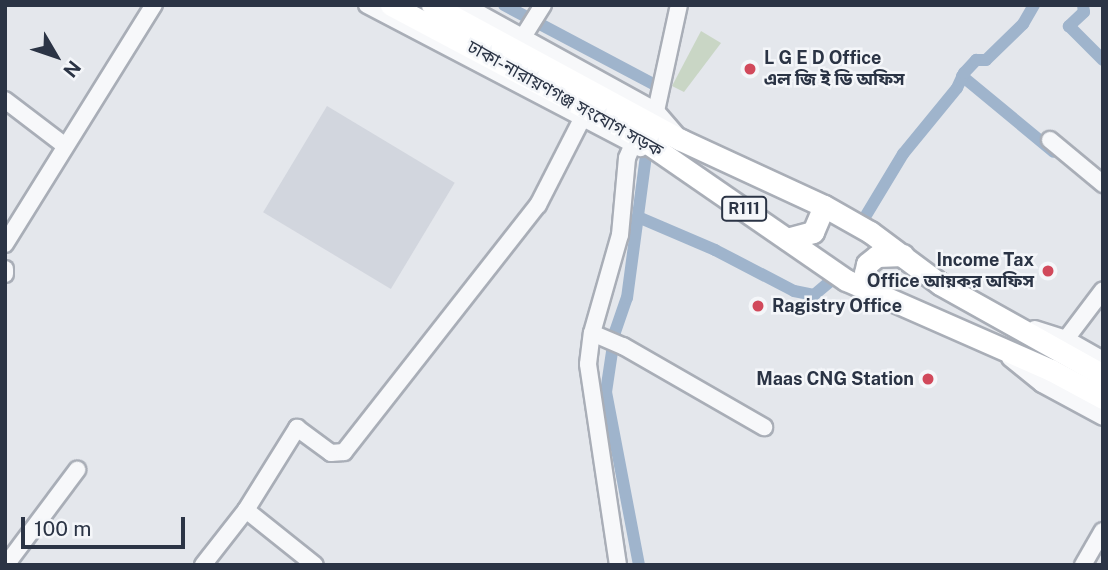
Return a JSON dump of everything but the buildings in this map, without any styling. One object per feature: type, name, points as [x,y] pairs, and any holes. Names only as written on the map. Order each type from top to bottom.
[{"type":"main road","name":"ঢাকা-নারায়ণগঞ্জ সংযোগ সড়ক","points":[[391,5],[675,148],[824,206],[903,255],[940,284],[1103,375]]},
{"type":"main road","name":"ঢাকা-নারায়ণগঞ্জ সংযোগ সড়ক","points":[[432,5],[675,148],[810,258],[874,294],[992,343],[1103,398]]},
{"type":"main road","points":[[787,239],[813,232],[824,206]]},
{"type":"main road","points":[[874,294],[865,274],[867,264],[877,256],[903,255]]},
{"type":"street","points":[[5,244],[64,145],[154,5]]},
{"type":"street","points":[[367,5],[632,146],[675,148],[656,111],[525,34],[464,5]]},
{"type":"street","points":[[656,111],[679,5]]},
{"type":"street","points":[[525,34],[541,9]]},
{"type":"street","points":[[5,100],[64,145]]},
{"type":"street","points":[[203,565],[246,510],[297,428],[331,453],[338,456],[344,452],[538,205],[581,121]]},
{"type":"street","points":[[1050,140],[1103,184]]},
{"type":"street","points":[[618,565],[590,378],[594,334],[620,235],[627,158],[632,146]]},
{"type":"street","points":[[1066,339],[1103,290]]},
{"type":"street","points":[[1006,320],[1066,339],[1103,360]]},
{"type":"street","points":[[594,334],[623,346],[764,426]]},
{"type":"street","points":[[992,343],[1042,384],[1103,417]]},
{"type":"street","points":[[6,565],[76,470]]},
{"type":"street","points":[[246,510],[272,527],[315,565]]},
{"type":"street","points":[[1083,565],[1103,531]]},
{"type":"shaded area","points":[[327,106],[455,183],[391,289],[263,212]]},
{"type":"green space","points":[[701,31],[721,43],[684,92],[672,86]]},
{"type":"waterway","points":[[504,5],[655,85]]},
{"type":"waterway","points":[[865,217],[903,154],[957,88],[964,73],[976,60],[986,60],[1023,24],[1034,5]]},
{"type":"waterway","points":[[1083,5],[1084,12],[1069,26],[1103,60]]},
{"type":"waterway","points":[[962,76],[1054,152]]},
{"type":"waterway","points":[[639,565],[606,392],[615,332],[627,298],[646,155]]},
{"type":"waterway","points":[[638,217],[715,250],[794,291],[814,295],[832,280]]},
{"type":"place","name":"L G E D Office এল জি ই ডি অফিস","points":[[750,69]]},
{"type":"place","name":"Income Tax Office আয়কর অফিস","points":[[1048,271]]},
{"type":"place","name":"Ragistry Office","points":[[758,306]]},
{"type":"place","name":"Maas CNG Station","points":[[928,379]]}]
